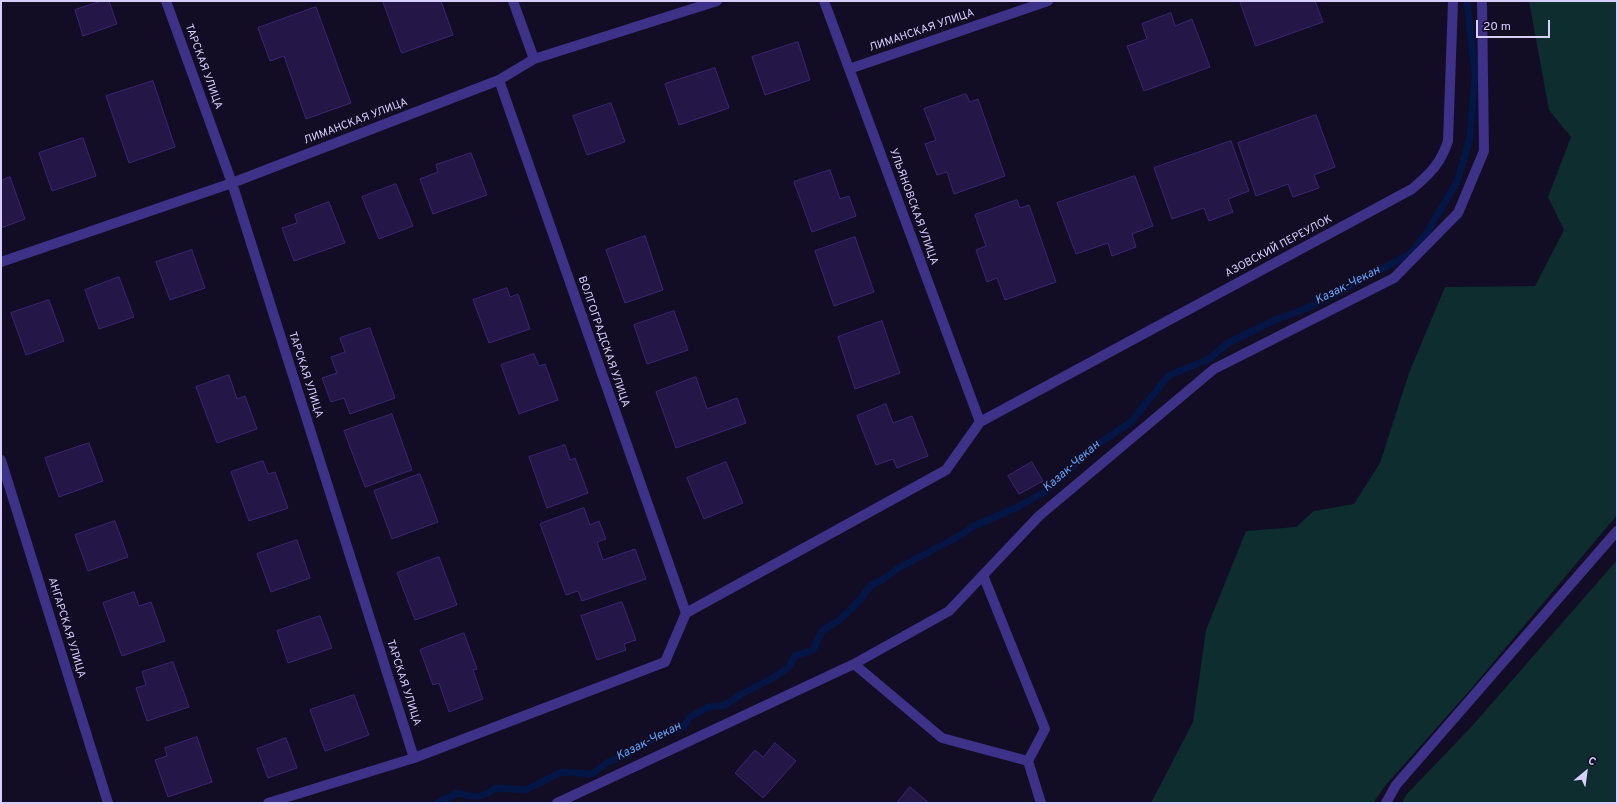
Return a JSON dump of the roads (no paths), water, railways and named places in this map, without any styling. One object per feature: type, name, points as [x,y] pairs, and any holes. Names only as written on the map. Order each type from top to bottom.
[{"type":"street","name":"ТАРСКАЯ УЛИЦА","points":[[166,1],[232,183],[414,758]]},
{"type":"street","points":[[513,1],[534,59]]},
{"type":"street","name":"ЛИМАНСКАЯ УЛИЦА","points":[[1,262],[232,183],[498,80],[534,59],[717,1]]},
{"type":"street","name":"УЛЬЯНОВСКАЯ УЛИЦА","points":[[824,1],[980,422]]},
{"type":"street","name":"ЛИМАНСКАЯ УЛИЦА","points":[[849,69],[1048,1]]},
{"type":"street","name":"АЗОВСКИЙ ПЕРЕУЛОК","points":[[980,422],[1412,190],[1428,176],[1437,166],[1444,154],[1448,141],[1453,1]]},
{"type":"street","points":[[557,803],[854,664],[949,611],[1039,516],[1214,369],[1394,278],[1458,213],[1484,151],[1482,1]]},
{"type":"street","name":"ВОЛГОГРАДСКАЯ УЛИЦА","points":[[498,80],[686,613]]},
{"type":"street","points":[[268,803],[414,758],[665,662],[686,613],[946,470],[980,422]]},
{"type":"street","name":"АНГАРСКАЯ УЛИЦА","points":[[1,460],[108,803]]},
{"type":"street","points":[[1386,803],[1396,785],[1617,531]]},
{"type":"street","points":[[983,575],[1045,729],[1028,761],[1041,803]]},
{"type":"street","points":[[854,664],[942,738],[1028,761]]},
{"type":"waterway","name":"Казак-Чекан","points":[[437,803],[458,793],[469,796],[478,796],[487,794],[496,788],[526,790],[561,772],[592,774],[608,762],[627,755],[644,743],[683,727],[690,717],[709,707],[725,705],[788,668],[795,656],[813,650],[822,631],[838,621],[849,611],[861,599],[871,585],[882,580],[897,569],[961,535],[972,527],[1018,507],[1048,490],[1092,448],[1131,422],[1168,376],[1209,359],[1228,343],[1275,320],[1305,309],[1410,254],[1426,234],[1457,182],[1470,138],[1475,76],[1467,1]]}]
